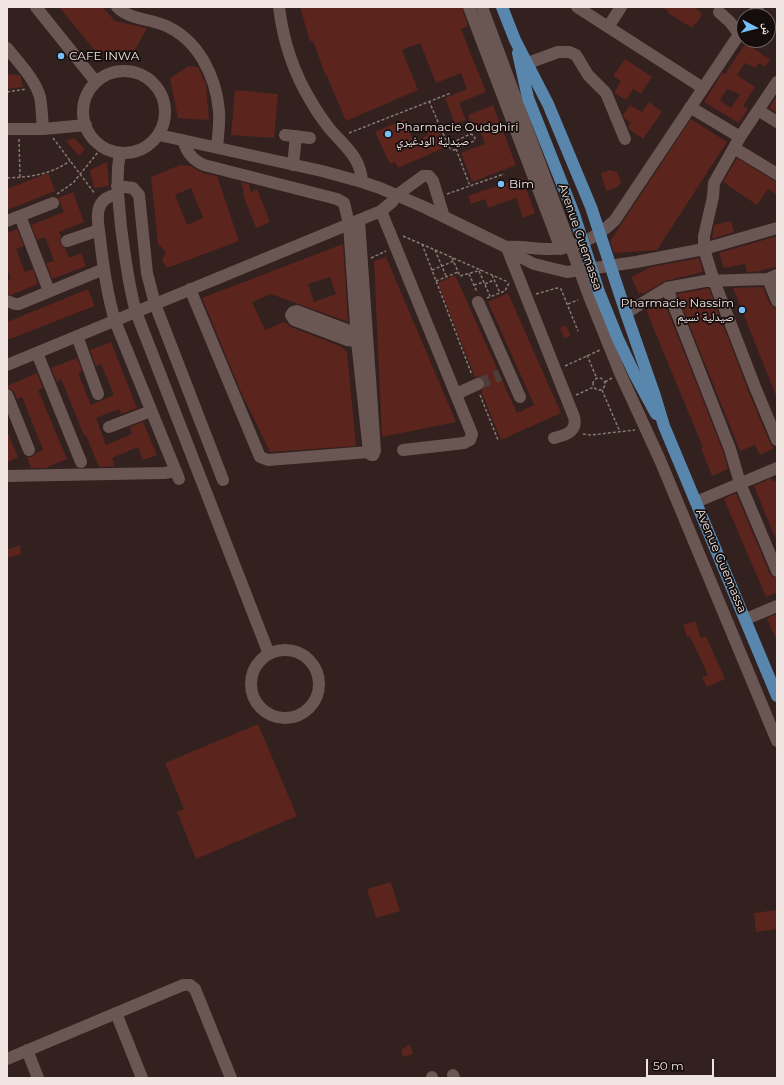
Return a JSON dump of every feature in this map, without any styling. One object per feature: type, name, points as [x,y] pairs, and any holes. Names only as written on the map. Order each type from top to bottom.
[{"type":"main road","name":"Avenue Guemassa","points":[[502,7],[515,40],[548,104],[600,233],[626,313],[656,396],[664,426]]},
{"type":"main road","name":"Avenue Guemassa","points":[[515,40],[528,98],[574,214],[599,292],[621,345],[642,388],[664,426],[777,696]]},
{"type":"street","points":[[36,7],[96,82]]},
{"type":"street","points":[[117,7],[122,12],[129,15],[154,21],[173,29],[182,35],[197,50],[209,70],[215,85],[218,99],[220,124],[217,147]]},
{"type":"street","points":[[279,7],[285,38],[299,78],[320,115],[358,162],[362,172],[362,182]]},
{"type":"street","points":[[469,7],[566,248],[579,270],[609,346],[646,428],[777,741]]},
{"type":"street","points":[[482,7],[566,248]]},
{"type":"street","points":[[577,7],[703,88]]},
{"type":"street","points":[[608,27],[621,7]]},
{"type":"street","points":[[719,12],[736,26]]},
{"type":"street","points":[[506,247],[566,248],[583,242],[600,233],[615,220],[736,40]]},
{"type":"street","points":[[7,48],[30,76],[36,88],[42,107],[44,128]]},
{"type":"street","points":[[528,63],[558,52],[569,52],[576,55],[588,75],[606,93],[625,139]]},
{"type":"street","points":[[120,71],[133,72],[145,76],[156,85],[162,96],[165,109],[164,122],[158,134],[151,143],[142,149],[120,153],[111,151],[95,141],[86,125],[84,107],[88,94],[96,82],[107,75],[120,71]]},
{"type":"street","points":[[777,82],[737,142],[714,183],[704,236],[704,249],[714,281],[777,440]]},
{"type":"street","points":[[690,107],[777,174]]},
{"type":"street","points":[[758,110],[777,122]]},
{"type":"street","points":[[13,129],[86,125]]},
{"type":"street","points":[[158,134],[362,182],[397,195],[444,217],[506,247],[520,257],[534,264],[567,272],[704,249],[777,228]]},
{"type":"street","points":[[293,165],[291,136],[310,138]]},
{"type":"street","points":[[183,140],[193,160],[204,166],[341,200],[354,222],[362,262],[362,336]]},
{"type":"street","points":[[120,153],[117,169],[117,190],[131,297],[269,654]]},
{"type":"street","points":[[7,365],[381,211],[388,207],[397,195],[423,176],[432,178],[444,217]]},
{"type":"street","points":[[7,476],[164,473],[177,475],[115,321],[109,300],[104,269],[98,212],[102,202],[117,190],[133,188],[139,195],[147,273],[155,304],[223,480]]},
{"type":"street","points":[[7,221],[53,204]]},
{"type":"street","points":[[381,211],[472,434],[470,440],[464,443],[403,450]]},
{"type":"street","points":[[20,216],[49,291]]},
{"type":"street","points":[[190,289],[260,457],[268,460],[369,452],[354,222]]},
{"type":"street","points":[[67,241],[99,230]]},
{"type":"street","points":[[506,247],[575,421],[571,432],[554,438]]},
{"type":"street","points":[[7,301],[10,303],[19,304],[104,269]]},
{"type":"street","points":[[626,313],[667,288],[704,281],[773,277],[777,301]]},
{"type":"street","points":[[667,288],[730,449],[740,483],[777,571]]},
{"type":"street","points":[[480,302],[504,374],[520,398]]},
{"type":"street","points":[[76,336],[98,394]]},
{"type":"street","points":[[37,353],[81,462]]},
{"type":"street","points":[[456,394],[477,385]]},
{"type":"street","points":[[7,395],[29,450]]},
{"type":"street","points":[[110,427],[151,411]]},
{"type":"street","points":[[696,502],[777,468]]},
{"type":"street","points":[[746,619],[777,606]]},
{"type":"street","points":[[285,650],[294,651],[302,654],[313,665],[319,685],[314,701],[309,708],[302,713],[290,718],[277,717],[262,709],[256,702],[252,694],[252,675],[261,659],[269,654],[285,650]]},
{"type":"street","points":[[7,1059],[183,985],[190,985],[195,989],[231,1078]]},
{"type":"street","points":[[116,1013],[142,1078]]},
{"type":"street","points":[[27,1050],[38,1078]]},
{"type":"path","points":[[7,92],[36,88]]},
{"type":"path","points":[[338,138],[451,93]]},
{"type":"path","points":[[430,102],[448,144],[451,150],[474,141],[475,138],[470,134],[448,144]]},
{"type":"path","points":[[44,128],[102,202]]},
{"type":"path","points":[[13,129],[20,177]]},
{"type":"path","points":[[53,204],[58,192],[72,184],[103,146]]},
{"type":"path","points":[[456,149],[470,186]]},
{"type":"path","points":[[7,178],[54,171],[70,161]]},
{"type":"path","points":[[438,197],[504,174]]},
{"type":"path","points":[[389,230],[510,282],[507,288],[500,293],[480,302],[469,274]]},
{"type":"path","points":[[422,244],[498,440]]},
{"type":"path","points":[[362,262],[396,247]]},
{"type":"path","points":[[435,250],[446,276]]},
{"type":"path","points":[[452,258],[461,276],[480,270]]},
{"type":"path","points":[[432,270],[454,261]]},
{"type":"path","points":[[480,270],[490,297]]},
{"type":"path","points":[[436,281],[458,272]]},
{"type":"path","points":[[492,275],[500,293]]},
{"type":"path","points":[[474,285],[495,280]]},
{"type":"path","points":[[526,297],[559,288],[562,290],[578,331]]},
{"type":"path","points":[[568,304],[578,300]]},
{"type":"path","points":[[555,370],[609,346]]},
{"type":"path","points":[[588,356],[597,379]]},
{"type":"path","points":[[594,387],[594,382],[597,379]]},
{"type":"path","points":[[597,379],[602,379],[605,382],[605,386],[602,390]]},
{"type":"path","points":[[567,399],[594,387]]},
{"type":"path","points":[[594,387],[598,390],[602,390]]},
{"type":"path","points":[[602,390],[620,432]]},
{"type":"path","points":[[571,432],[591,435],[646,428]]},
{"type":"building","points":[[59,7],[102,7],[115,21],[147,28],[135,50],[96,52]]},
{"type":"building","points":[[300,7],[462,7],[468,26],[461,29],[486,92],[459,103],[466,120],[455,124],[445,98],[467,89],[461,73],[436,83],[420,43],[402,50],[418,90],[346,121],[325,74],[313,41],[310,41]]},
{"type":"building","points":[[662,7],[695,7],[702,14],[692,28],[668,13],[669,12]]},
{"type":"building","points":[[776,21],[777,22],[777,34],[776,33]]},
{"type":"building","points":[[743,48],[753,48],[770,60],[765,67],[759,63],[756,68],[745,63],[737,75],[755,87],[743,106],[748,109],[739,123],[704,102],[722,73],[725,74]],"holes":[[[727,89],[740,94],[731,108],[720,100]]]},
{"type":"building","points":[[625,59],[652,77],[641,94],[633,89],[626,100],[614,93],[621,81],[613,76]]},
{"type":"building","points":[[189,66],[198,67],[206,84],[209,120],[178,118],[170,78]]},
{"type":"building","points":[[7,74],[20,75],[23,87],[7,89]]},
{"type":"building","points":[[235,90],[278,94],[274,138],[231,135]]},
{"type":"building","points":[[777,95],[777,113],[769,108]]},
{"type":"building","points":[[649,102],[662,112],[643,139],[629,129],[628,127],[631,123],[624,118],[623,115],[630,105],[642,112]]},
{"type":"building","points":[[493,105],[516,165],[472,182],[461,153],[485,144],[478,126],[472,128],[468,115]]},
{"type":"building","points":[[404,119],[414,142],[428,135],[425,129],[436,124],[446,147],[398,168],[395,162],[390,164],[375,132]]},
{"type":"building","points":[[691,119],[727,142],[657,250],[614,253],[610,241]]},
{"type":"building","points":[[74,138],[85,149],[79,156],[66,141]]},
{"type":"building","points":[[737,158],[777,181],[777,195],[768,189],[757,205],[723,182]]},
{"type":"building","points":[[107,162],[109,186],[94,188],[90,170]]},
{"type":"building","points":[[180,165],[191,166],[203,173],[217,176],[239,241],[167,268],[162,260],[166,252],[158,244],[151,177]],"holes":[[[191,188],[203,218],[187,225],[175,195]]]},
{"type":"building","points":[[610,170],[617,172],[621,182],[618,187],[606,191],[601,173]]},
{"type":"building","points":[[48,173],[55,191],[7,210],[7,189]]},
{"type":"building","points":[[522,177],[535,213],[523,218],[516,198],[488,208],[485,199],[471,204],[468,196]]},
{"type":"building","points":[[241,182],[249,184],[251,192],[257,189],[270,222],[256,228],[243,195]]},
{"type":"building","points":[[73,192],[84,222],[59,232],[61,237],[60,243],[65,248],[69,258],[81,253],[86,266],[52,279],[46,263],[54,261],[45,237],[37,240],[31,225],[64,212],[58,198]]},
{"type":"building","points":[[731,221],[734,232],[712,239],[714,225]]},
{"type":"building","points":[[17,229],[24,246],[16,249],[25,272],[33,269],[38,284],[11,295],[7,294],[7,280],[11,279],[7,269],[7,233]]},
{"type":"building","points":[[777,236],[777,267],[761,270],[762,271],[747,272],[745,264],[724,268],[719,253]]},
{"type":"building","points":[[343,244],[348,322],[271,294],[252,302],[265,330],[284,322],[291,327],[342,347],[347,352],[356,446],[270,452],[241,392],[202,298]],"holes":[[[330,277],[336,294],[314,302],[308,284]]]},
{"type":"building","points":[[386,257],[456,422],[382,437],[374,261]]},
{"type":"building","points":[[699,258],[703,272],[665,281],[643,294],[642,292],[639,294],[631,277],[651,267]]},
{"type":"building","points":[[455,275],[517,413],[534,405],[488,302],[508,293],[561,413],[501,440],[481,391],[484,388],[485,381],[482,378],[475,377],[438,283]]},
{"type":"building","points":[[763,287],[770,304],[777,308],[777,398],[733,288]]},
{"type":"building","points":[[709,288],[748,390],[770,443],[774,448],[760,455],[755,445],[740,451],[677,294]]},
{"type":"building","points":[[88,289],[95,306],[7,340],[7,322]]},
{"type":"building","points":[[663,299],[723,451],[728,469],[712,476],[701,448],[703,447],[646,310]]},
{"type":"building","points":[[566,325],[571,336],[564,338],[560,328]]},
{"type":"building","points":[[111,342],[137,408],[121,414],[119,409],[96,418],[106,445],[132,434],[130,427],[143,422],[157,455],[143,460],[138,447],[112,458],[115,466],[99,467],[61,379],[57,382],[51,368],[77,358],[82,371],[78,373],[91,405],[114,395],[101,364],[96,366],[90,350]]},
{"type":"building","points":[[37,373],[43,388],[38,390],[67,459],[46,468],[31,468],[27,457],[32,457],[36,453],[43,450],[22,397],[17,399],[14,392],[7,388],[7,386]]},
{"type":"building","points":[[7,431],[18,457],[7,462]]},
{"type":"building","points":[[771,478],[773,482],[777,480],[777,542],[754,486]]},
{"type":"building","points":[[736,493],[770,574],[777,578],[777,592],[766,597],[724,499]]},
{"type":"building","points":[[20,545],[21,554],[7,558],[7,550]]},
{"type":"building","points":[[777,614],[777,642],[767,618]]},
{"type":"building","points":[[695,621],[701,638],[706,636],[725,679],[707,687],[702,677],[708,675],[690,636],[687,637],[683,625]]},
{"type":"building","points":[[258,724],[297,816],[196,859],[177,812],[184,809],[165,763]]},
{"type":"building","points":[[391,882],[400,911],[376,918],[367,889]]},
{"type":"building","points":[[777,910],[777,929],[756,932],[754,913]]},
{"type":"building","points":[[410,1044],[413,1054],[403,1057],[401,1050]]},
{"type":"tunnel","points":[[478,384],[500,375]]},
{"type":"place","name":"CAFE INWA","points":[[61,56]]},
{"type":"place","name":"Pharmacie Oudghiri صيدلية الودغيري","points":[[388,134]]},
{"type":"place","name":"Bim","points":[[501,184]]},
{"type":"place","name":"Pharmacie Nassim صيدلية نسيم","points":[[742,310]]}]
